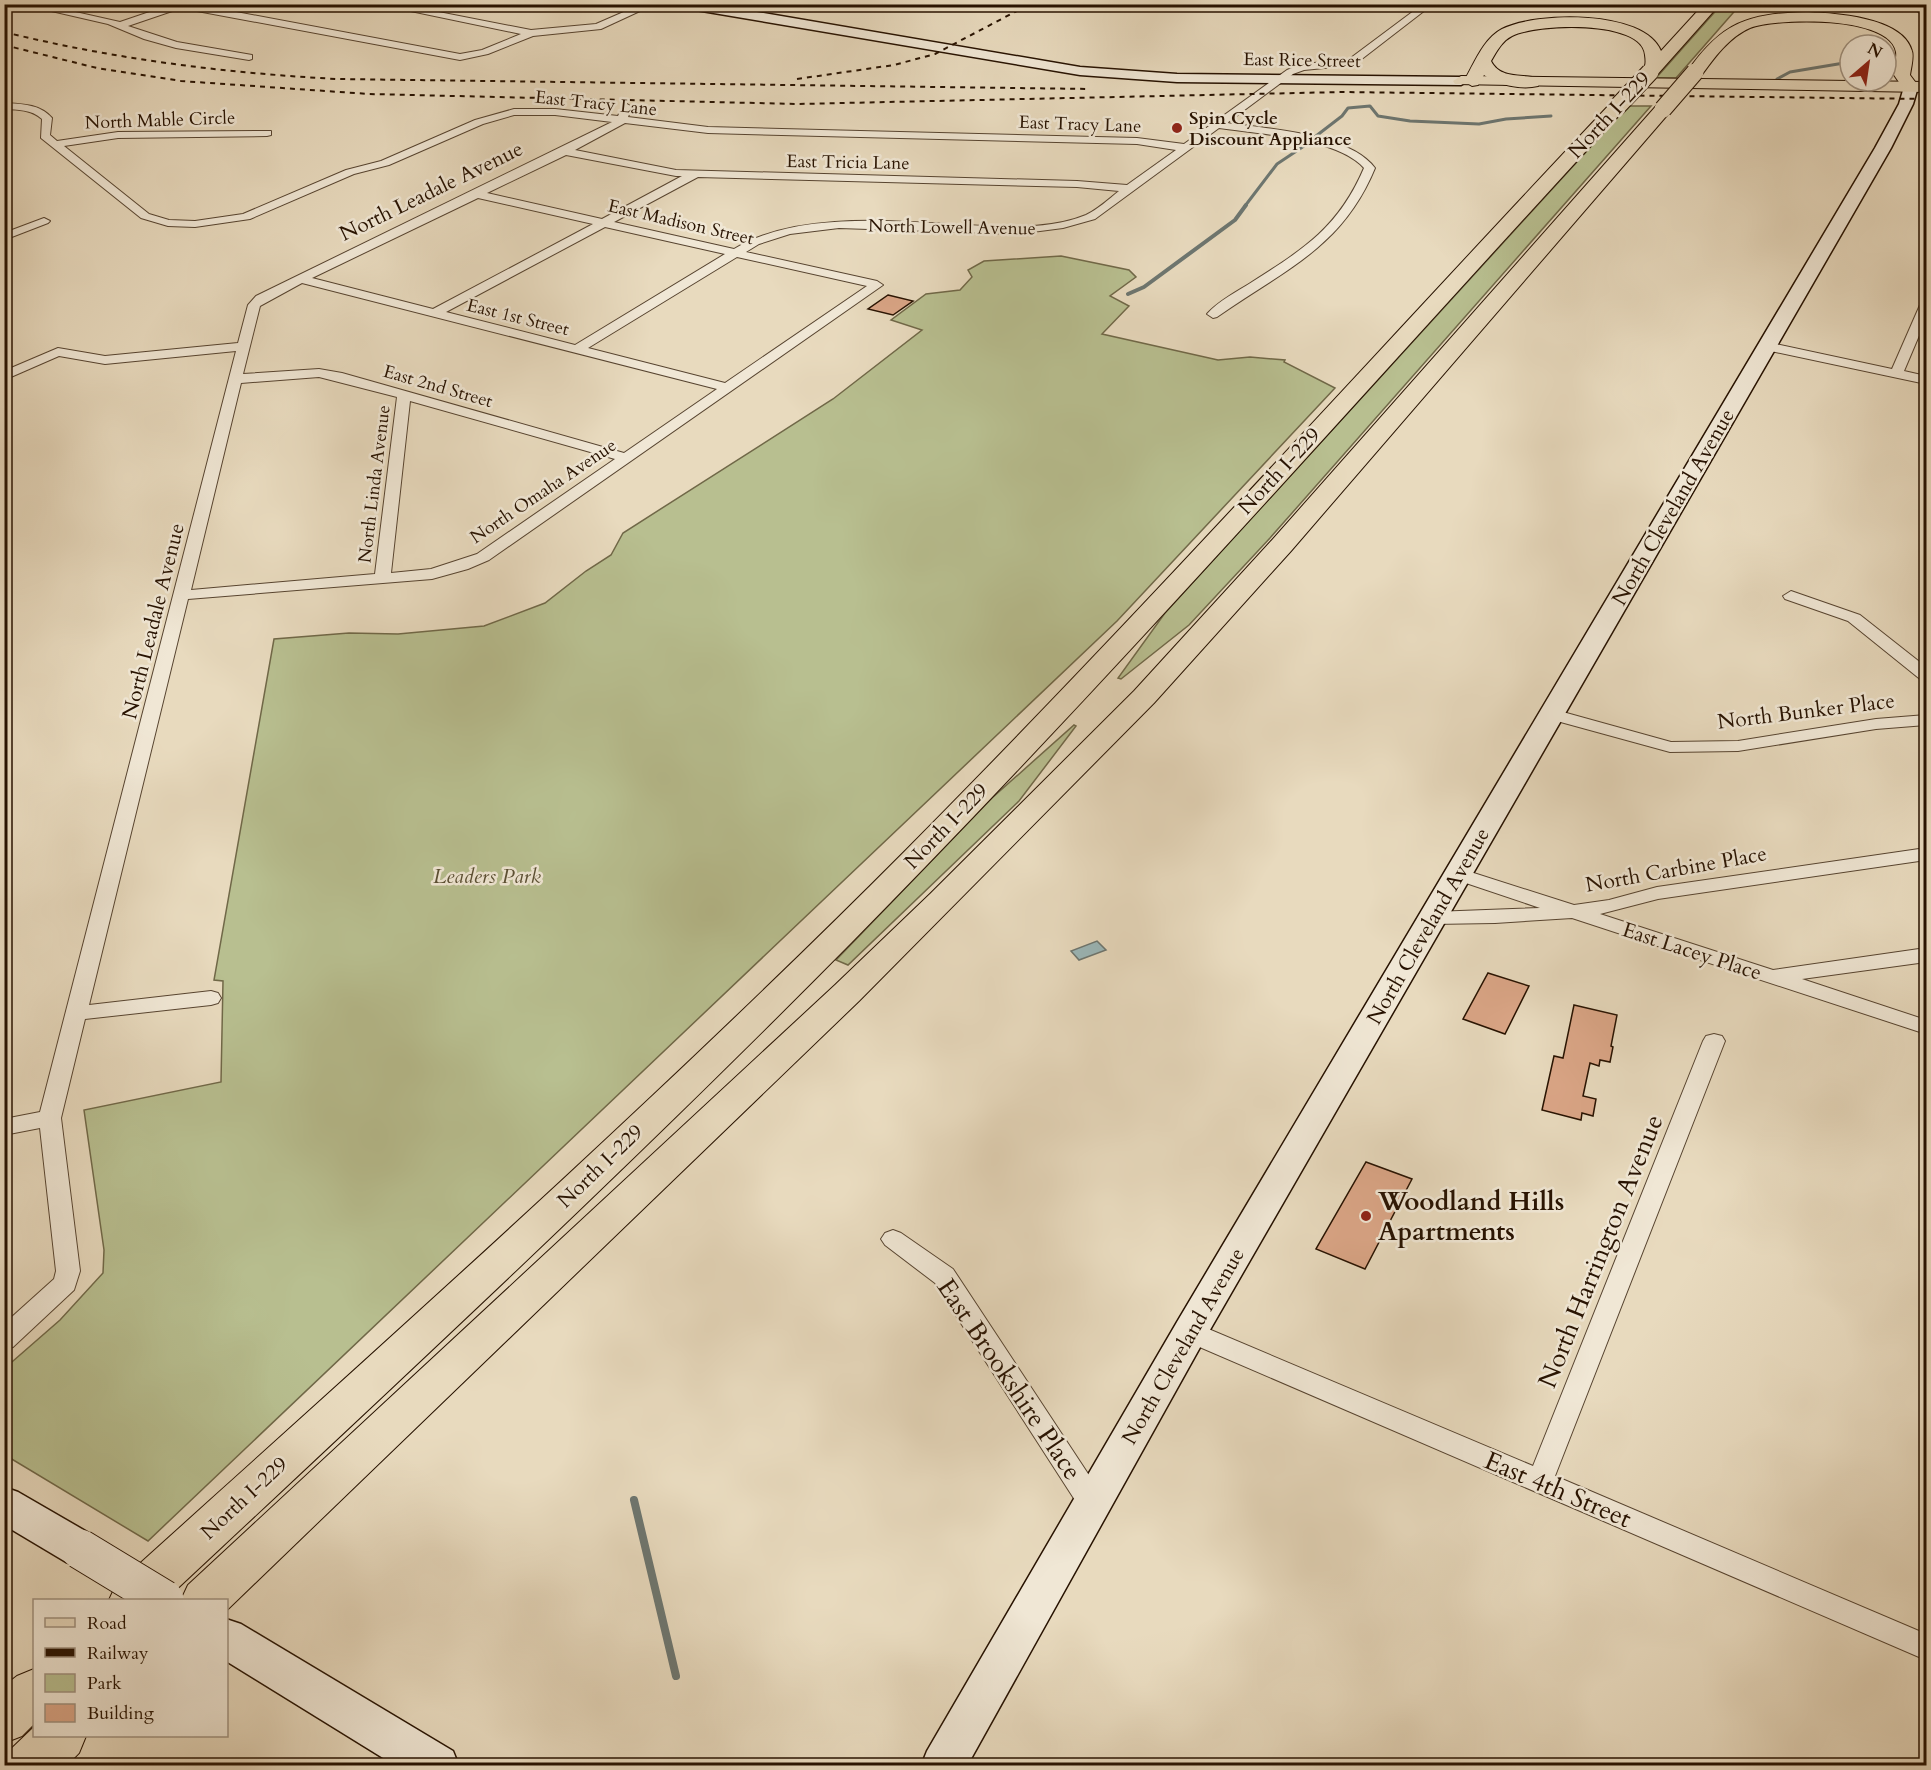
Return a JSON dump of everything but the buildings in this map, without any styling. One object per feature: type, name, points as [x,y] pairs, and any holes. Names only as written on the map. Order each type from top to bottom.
[{"type":"highway","name":"North I-229","points":[[134,1599],[507,1255],[748,1024],[915,859],[1713,4]]},
{"type":"highway","points":[[1713,49],[1751,4]]},
{"type":"highway","points":[[1467,81],[1495,30],[1508,20],[1538,8]]},
{"type":"highway","points":[[1886,14],[1902,25],[1913,42],[1919,87]]},
{"type":"highway","points":[[1713,49],[1744,25],[1766,19],[1802,16],[1844,20],[1872,26],[1898,40],[1904,51],[1902,75],[1919,87]]},
{"type":"highway","points":[[1467,81],[1484,62],[1499,38],[1513,29],[1540,23],[1577,22],[1619,29],[1639,36],[1646,40],[1653,51],[1652,70]]},
{"type":"highway","name":"North I-229","points":[[206,1599],[847,993],[1125,716],[1282,545],[1713,49]]},
{"type":"highway","points":[[1484,62],[1486,69],[1492,74],[1532,82]]},
{"type":"highway","points":[[4,1719],[33,1693]]},
{"type":"highway","points":[[29,1766],[60,1737]]},
{"type":"main road","name":"East Rice Street","points":[[1467,81],[1919,87]]},
{"type":"street","points":[[25,4],[120,25],[158,40],[249,57]]},
{"type":"street","points":[[381,4],[531,33],[598,27],[651,4]]},
{"type":"street","name":"East Rice Street","points":[[684,4],[1070,70],[1154,77],[1467,81]]},
{"type":"street","points":[[740,14],[762,4]]},
{"type":"street","name":"North Lowell Avenue","points":[[576,350],[735,252],[775,234],[826,225],[1017,230],[1059,226],[1091,217],[1281,79],[1302,67],[1351,63],[1429,4]]},
{"type":"street","points":[[120,25],[183,5],[460,57],[485,52],[531,33]]},
{"type":"street","name":"North Cleveland Avenue","points":[[943,1766],[1190,1332],[1882,149],[1906,104],[1919,87]]},
{"type":"street","name":"East Tracy Lane","points":[[4,106],[28,108],[46,115],[45,136],[145,216],[168,223],[195,224],[214,223],[255,214],[350,172],[393,160],[496,116],[534,111],[624,114],[708,130],[1137,141],[1187,148]]},
{"type":"street","name":"North Leadale Avenue","points":[[4,1340],[58,1292],[65,1283],[68,1271],[51,1118],[256,302],[603,133],[624,114]]},
{"type":"street","points":[[1213,314],[1281,271],[1327,235],[1357,199],[1370,168],[1364,159],[1340,147],[1218,125]]},
{"type":"street","name":"North Mable Circle","points":[[56,144],[118,135],[267,133]]},
{"type":"street","name":"East Tricia Lane","points":[[564,151],[666,172],[694,174],[1077,184],[1132,189]]},
{"type":"street","points":[[433,314],[694,174]]},
{"type":"street","name":"East Madison Street","points":[[477,194],[877,285]]},
{"type":"street","points":[[4,237],[44,221]]},
{"type":"street","name":"East 1st Street","points":[[301,279],[727,388]]},
{"type":"street","name":"North Omaha Avenue","points":[[183,595],[432,574],[462,566],[483,557],[877,285]]},
{"type":"street","points":[[1897,373],[1926,305]]},
{"type":"street","points":[[4,376],[46,356],[64,351],[112,359],[244,346]]},
{"type":"street","points":[[1766,346],[1926,380]]},
{"type":"street","name":"East 2nd Street","points":[[236,379],[320,373],[627,458]]},
{"type":"street","name":"North Linda Avenue","points":[[382,578],[404,396]]},
{"type":"street","points":[[1791,596],[1854,618],[1926,675]]},
{"type":"street","name":"North Bunker Place","points":[[1552,714],[1670,747],[1738,746],[1876,724],[1926,720]]},
{"type":"street","name":"North Carbine Place","points":[[1433,918],[1570,912],[1610,906],[1657,893],[1926,854]]},
{"type":"street","name":"East Lacey Place","points":[[1458,874],[1926,1027]]},
{"type":"street","points":[[1770,976],[1926,955]]},
{"type":"street","points":[[77,1013],[211,998]]},
{"type":"street","name":"North Harrington Avenue","points":[[1540,1481],[1714,1041]]},
{"type":"street","points":[[4,1127],[51,1118]]},
{"type":"street","name":"East Brookshire Place","points":[[893,1239],[945,1276],[1092,1503]]},
{"type":"street","name":"East 4th Street","points":[[1190,1332],[1926,1647]]},
{"type":"street","points":[[4,1504],[162,1599]]},
{"type":"street","points":[[228,1639],[437,1766]]},
{"type":"green space","points":[[1721,5],[1740,5],[1676,78],[1656,78]]},
{"type":"green space","points":[[1628,106],[1651,106],[1270,538],[1189,625],[1121,679],[1118,678],[1165,613]]},
{"type":"green space","name":"Leaders Park","points":[[1061,256],[1129,270],[1136,277],[1110,296],[1129,306],[1102,334],[1218,360],[1250,357],[1285,360],[1284,362],[1335,388],[1117,621],[148,1541],[5,1455],[5,1368],[60,1320],[103,1273],[104,1250],[84,1110],[221,1082],[223,981],[214,980],[274,639],[349,633],[398,634],[484,626],[545,603],[611,555],[623,533],[833,399],[922,330],[891,320],[926,294],[960,290],[972,277],[968,270],[984,261]]},
{"type":"green space","points":[[1074,725],[1076,726],[1019,801],[848,965],[836,960],[992,798]]},
{"type":"water","points":[[1097,941],[1106,950],[1079,960],[1071,951]]},
{"type":"waterway","points":[[1908,4],[1925,16],[1922,22],[1926,24]]},
{"type":"waterway","points":[[1777,79],[1790,72],[1838,64]]},
{"type":"waterway","points":[[1316,136],[1342,116],[1348,108],[1370,106],[1378,116],[1410,121],[1479,124],[1506,119],[1551,116]]},
{"type":"waterway","points":[[1245,206],[1277,164],[1304,146]]},
{"type":"waterway","points":[[1128,294],[1144,287],[1235,220],[1246,205]]},
{"type":"waterway","points":[[634,1500],[676,1676]]},
{"type":"railway","points":[[797,79],[894,65],[935,54],[1030,4]]},
{"type":"railway","points":[[4,32],[87,50],[211,69],[337,79],[1090,89]]},
{"type":"railway","points":[[4,45],[97,68],[181,81],[369,94],[798,104],[1342,92],[1926,99]]},
{"type":"place","name":"Spin Cycle Discount Appliance","points":[[1177,128]]},
{"type":"place","name":"Woodland Hills Apartments","points":[[1366,1216]]}]
